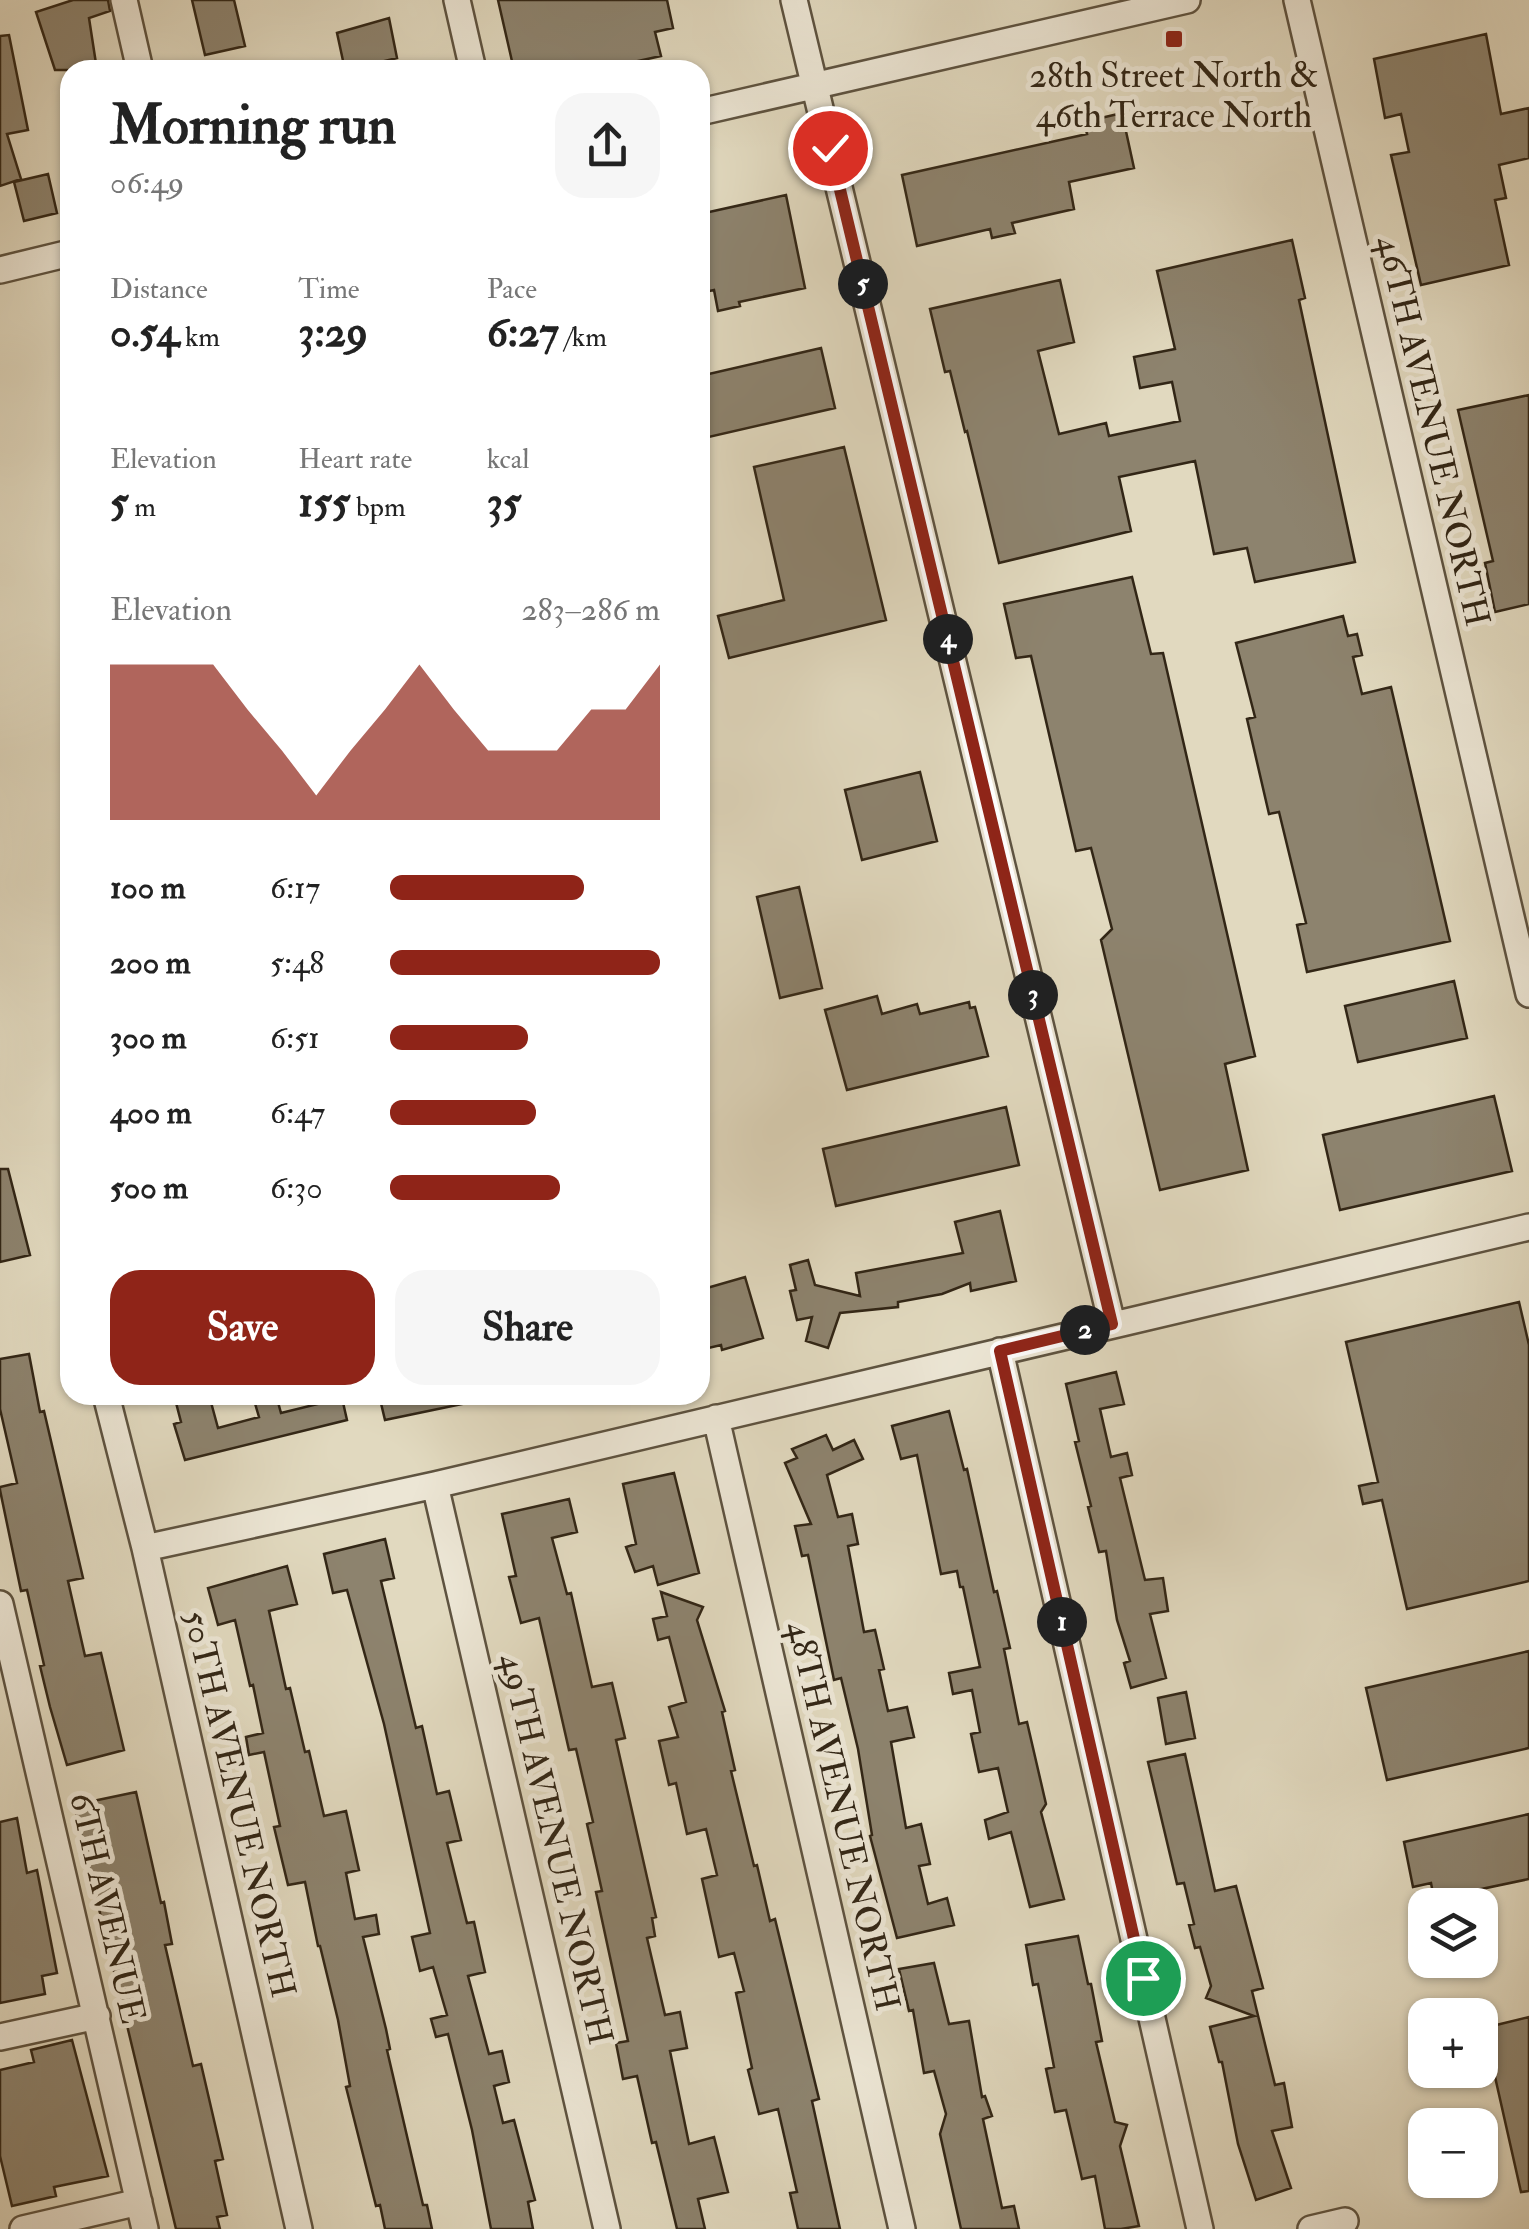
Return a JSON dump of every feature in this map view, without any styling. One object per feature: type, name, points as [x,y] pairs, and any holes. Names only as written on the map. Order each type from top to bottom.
[{"type":"street","points":[[124,0],[138,60]]},
{"type":"street","points":[[456,0],[471,60]]},
{"type":"street","points":[[794,0],[1112,1324]]},
{"type":"street","points":[[710,110],[1126,7],[1186,0]]},
{"type":"street","name":"46TH AVENUE NORTH","points":[[1297,0],[1529,994]]},
{"type":"street","points":[[0,270],[60,256]]},
{"type":"street","points":[[145,1548],[436,1484],[1529,1227]]},
{"type":"street","points":[[1000,1351],[1200,2229]]},
{"type":"street","name":"50TH AVENUE NORTH","points":[[109,1405],[145,1548],[300,2229]]},
{"type":"street","name":"48TH AVENUE NORTH","points":[[716,1418],[902,2229]]},
{"type":"street","name":"49TH AVENUE NORTH","points":[[436,1484],[607,2229]]},
{"type":"street","name":"6TH AVENUE","points":[[0,1604],[11,1700],[97,2016],[145,2229]]},
{"type":"street","points":[[0,2038],[97,2016]]},
{"type":"street","points":[[24,2229],[138,2202]]},
{"type":"street","points":[[1312,2229],[1345,2221]]},
{"type":"building","points":[[73,0],[108,0],[110,11],[89,18],[95,60],[60,60],[60,70],[55,70],[36,12]]},
{"type":"building","points":[[192,0],[234,0],[245,46],[205,55]]},
{"type":"building","points":[[498,0],[667,0],[673,28],[655,32],[661,56],[643,60],[512,60]]},
{"type":"building","points":[[389,18],[397,58],[343,60],[337,33]]},
{"type":"building","points":[[1486,34],[1501,114],[1529,108],[1529,158],[1499,165],[1506,198],[1495,200],[1509,265],[1421,285],[1391,155],[1409,152],[1401,114],[1385,118],[1374,59]]},
{"type":"building","points":[[9,35],[28,130],[7,134],[21,179],[0,186],[0,36]]},
{"type":"building","points":[[1122,113],[1134,168],[1069,182],[1074,209],[1012,223],[1015,233],[992,238],[990,229],[917,246],[902,175],[1087,134],[1084,122]]},
{"type":"building","points":[[48,174],[57,213],[24,221],[14,182]]},
{"type":"building","points":[[786,195],[805,288],[739,302],[740,306],[718,311],[714,290],[710,291],[710,212]]},
{"type":"building","points":[[1292,240],[1305,298],[1299,300],[1355,562],[1255,582],[1247,548],[1214,554],[1195,461],[1119,477],[1131,531],[999,563],[967,431],[950,371],[945,372],[930,309],[1060,280],[1074,342],[1038,351],[1059,434],[1106,423],[1109,436],[1180,421],[1172,382],[1140,388],[1134,357],[1175,349],[1157,271]]},
{"type":"building","points":[[821,348],[835,408],[710,437],[710,374]]},
{"type":"building","points":[[1529,395],[1529,604],[1495,612],[1485,563],[1493,561],[1458,410]]},
{"type":"building","points":[[844,447],[886,620],[729,658],[718,616],[784,600],[754,467]]},
{"type":"building","points":[[1132,577],[1151,654],[1163,653],[1255,1056],[1225,1064],[1248,1170],[1160,1190],[1101,940],[1112,929],[1091,848],[1076,851],[1031,656],[1016,658],[1004,604]]},
{"type":"building","points":[[1343,616],[1348,636],[1357,634],[1362,655],[1353,657],[1362,694],[1391,687],[1450,941],[1307,972],[1297,925],[1306,923],[1279,812],[1269,814],[1247,719],[1255,717],[1236,643]]},
{"type":"building","points":[[920,772],[937,841],[862,860],[845,790]]},
{"type":"building","points":[[799,887],[822,988],[780,998],[757,897]]},
{"type":"building","points":[[1454,981],[1467,1038],[1358,1062],[1345,1006]]},
{"type":"building","points":[[877,996],[882,1014],[917,1004],[920,1014],[969,1002],[970,1008],[975,1007],[988,1056],[847,1090],[825,1010]]},
{"type":"building","points":[[1494,1096],[1512,1171],[1340,1210],[1323,1135]]},
{"type":"building","points":[[1006,1107],[1019,1165],[836,1206],[823,1149]]},
{"type":"building","points":[[0,1169],[8,1169],[30,1255],[0,1262]]},
{"type":"building","points":[[1000,1211],[1016,1281],[971,1291],[970,1283],[942,1294],[898,1302],[898,1307],[840,1313],[828,1348],[806,1341],[812,1317],[797,1320],[790,1291],[796,1290],[790,1265],[808,1260],[815,1285],[860,1296],[856,1273],[963,1253],[955,1222]]},
{"type":"building","points":[[745,1277],[763,1338],[722,1350],[721,1345],[710,1348],[710,1287]]},
{"type":"building","points":[[1519,1302],[1529,1345],[1529,1581],[1407,1609],[1382,1500],[1363,1504],[1359,1486],[1378,1482],[1346,1342]]},
{"type":"building","points":[[29,1354],[83,1578],[68,1581],[85,1656],[101,1653],[124,1750],[67,1765],[40,1666],[44,1665],[27,1590],[21,1591],[0,1490],[17,1483],[0,1409],[0,1359]]},
{"type":"building","points":[[1116,1372],[1124,1404],[1100,1409],[1111,1457],[1127,1453],[1132,1475],[1120,1478],[1145,1580],[1163,1578],[1168,1611],[1150,1614],[1166,1678],[1131,1688],[1124,1663],[1130,1661],[1117,1620],[1106,1551],[1099,1552],[1088,1507],[1091,1506],[1066,1384]]},
{"type":"building","points":[[177,1405],[212,1405],[218,1428],[259,1417],[255,1405],[279,1405],[281,1413],[314,1405],[344,1405],[347,1420],[185,1460],[174,1424],[181,1422]]},
{"type":"building","points":[[381,1405],[457,1405],[385,1420]]},
{"type":"building","points":[[949,1411],[964,1470],[967,1469],[994,1592],[997,1591],[1010,1648],[1004,1649],[1019,1724],[1027,1722],[1046,1804],[1041,1812],[1064,1899],[1030,1907],[1011,1832],[989,1839],[985,1820],[1008,1812],[998,1768],[979,1772],[971,1734],[980,1732],[972,1690],[953,1694],[949,1673],[980,1667],[963,1587],[957,1571],[941,1574],[917,1455],[901,1459],[892,1426]]},
{"type":"building","points":[[826,1435],[833,1450],[854,1440],[863,1459],[827,1475],[838,1517],[852,1514],[858,1544],[848,1546],[864,1632],[875,1630],[888,1711],[907,1707],[914,1737],[891,1742],[906,1828],[921,1824],[930,1864],[919,1866],[928,1904],[947,1898],[954,1925],[897,1938],[870,1836],[858,1749],[841,1678],[834,1680],[808,1555],[802,1556],[795,1526],[811,1524],[785,1463],[797,1458],[792,1449]]},
{"type":"building","points":[[674,1473],[699,1573],[658,1585],[653,1566],[635,1572],[626,1547],[636,1544],[623,1484]]},
{"type":"building","points":[[569,1499],[577,1532],[552,1538],[567,1594],[571,1593],[592,1687],[612,1683],[625,1738],[616,1740],[656,1917],[652,1918],[655,1936],[647,1938],[665,2015],[680,2012],[687,2048],[670,2051],[689,2144],[714,2137],[728,2192],[698,2199],[705,2229],[677,2229],[637,2076],[623,2079],[616,2043],[628,2041],[596,1892],[602,1891],[587,1824],[593,1822],[576,1749],[569,1750],[539,1618],[521,1623],[509,1577],[516,1576],[502,1514]]},
{"type":"building","points":[[385,1539],[394,1578],[381,1581],[416,1728],[422,1726],[437,1794],[449,1791],[461,1840],[447,1843],[467,1923],[474,1922],[485,1972],[468,1976],[489,2054],[502,2051],[509,2082],[494,2086],[503,2123],[514,2120],[535,2200],[528,2202],[533,2229],[491,2229],[448,2034],[436,2037],[431,2019],[447,2015],[433,1967],[420,1971],[412,1937],[430,1933],[384,1724],[347,1590],[333,1593],[324,1554]]},
{"type":"building","points":[[287,1566],[297,1604],[269,1611],[286,1689],[290,1688],[305,1752],[309,1751],[324,1816],[346,1811],[359,1870],[346,1873],[355,1919],[376,1915],[379,1934],[363,1937],[423,2205],[427,2205],[432,2229],[385,2229],[380,2205],[376,2206],[346,2087],[350,2086],[338,2020],[305,1882],[288,1885],[274,1827],[280,1826],[264,1752],[249,1755],[246,1737],[263,1733],[253,1685],[250,1686],[235,1620],[218,1625],[208,1588]]},
{"type":"building","points":[[661,1592],[703,1607],[697,1620],[725,1711],[722,1712],[735,1770],[731,1771],[754,1866],[757,1865],[770,1921],[775,1919],[819,2099],[812,2101],[840,2229],[798,2229],[790,2193],[797,2192],[778,2109],[759,2114],[736,1993],[744,1991],[734,1953],[719,1957],[702,1879],[717,1875],[706,1829],[687,1834],[676,1783],[669,1785],[659,1741],[678,1737],[669,1707],[686,1702],[669,1637],[658,1640],[653,1619],[667,1616]]},
{"type":"building","points":[[1529,1651],[1529,1748],[1387,1780],[1366,1688]]},
{"type":"building","points":[[1186,1692],[1195,1738],[1166,1744],[1158,1698]]},
{"type":"building","points":[[1185,1754],[1215,1891],[1236,1886],[1263,1988],[1252,1991],[1275,2085],[1284,2083],[1292,2127],[1272,2131],[1291,2188],[1256,2200],[1238,2144],[1222,2062],[1210,2027],[1254,2016],[1206,1998],[1211,1986],[1200,1947],[1195,1948],[1189,1925],[1194,1924],[1184,1883],[1177,1884],[1148,1762]]},
{"type":"building","points":[[136,1792],[161,1903],[164,1902],[172,1944],[165,1945],[193,2066],[201,2064],[223,2159],[215,2161],[227,2215],[217,2217],[220,2229],[176,2229],[74,1805]]},
{"type":"building","points":[[1529,1814],[1529,1879],[1486,1888],[1432,1888],[1431,1883],[1413,1887],[1404,1842]]},
{"type":"building","points":[[17,1818],[27,1873],[37,1870],[57,1973],[42,1976],[45,1994],[0,2003],[0,1822]]},
{"type":"building","points":[[1078,1936],[1091,1984],[1102,2041],[1096,2042],[1115,2122],[1127,2125],[1120,2146],[1139,2226],[1105,2229],[1095,2176],[1082,2179],[1066,2110],[1055,2112],[1046,2069],[1054,2067],[1026,1945]]},
{"type":"building","points":[[934,1963],[949,2024],[969,2021],[982,2097],[985,2096],[992,2116],[983,2119],[1002,2208],[1014,2206],[1019,2229],[961,2229],[940,2134],[946,2114],[934,2071],[924,2073],[913,2010],[909,2011],[899,1969]]},
{"type":"building","points":[[1529,2017],[1529,2191],[1521,2192],[1498,2088],[1498,2025]]},
{"type":"building","points":[[72,2040],[108,2176],[54,2187],[56,2196],[12,2206],[0,2156],[0,2070],[34,2062],[31,2050]]},
{"type":"place","name":"28th Street North & 46th Terrace North","points":[[1174,39]]},
{"type":"route","points":[[830,148],[1112,1324],[1000,1351],[1143,1978]]}]
